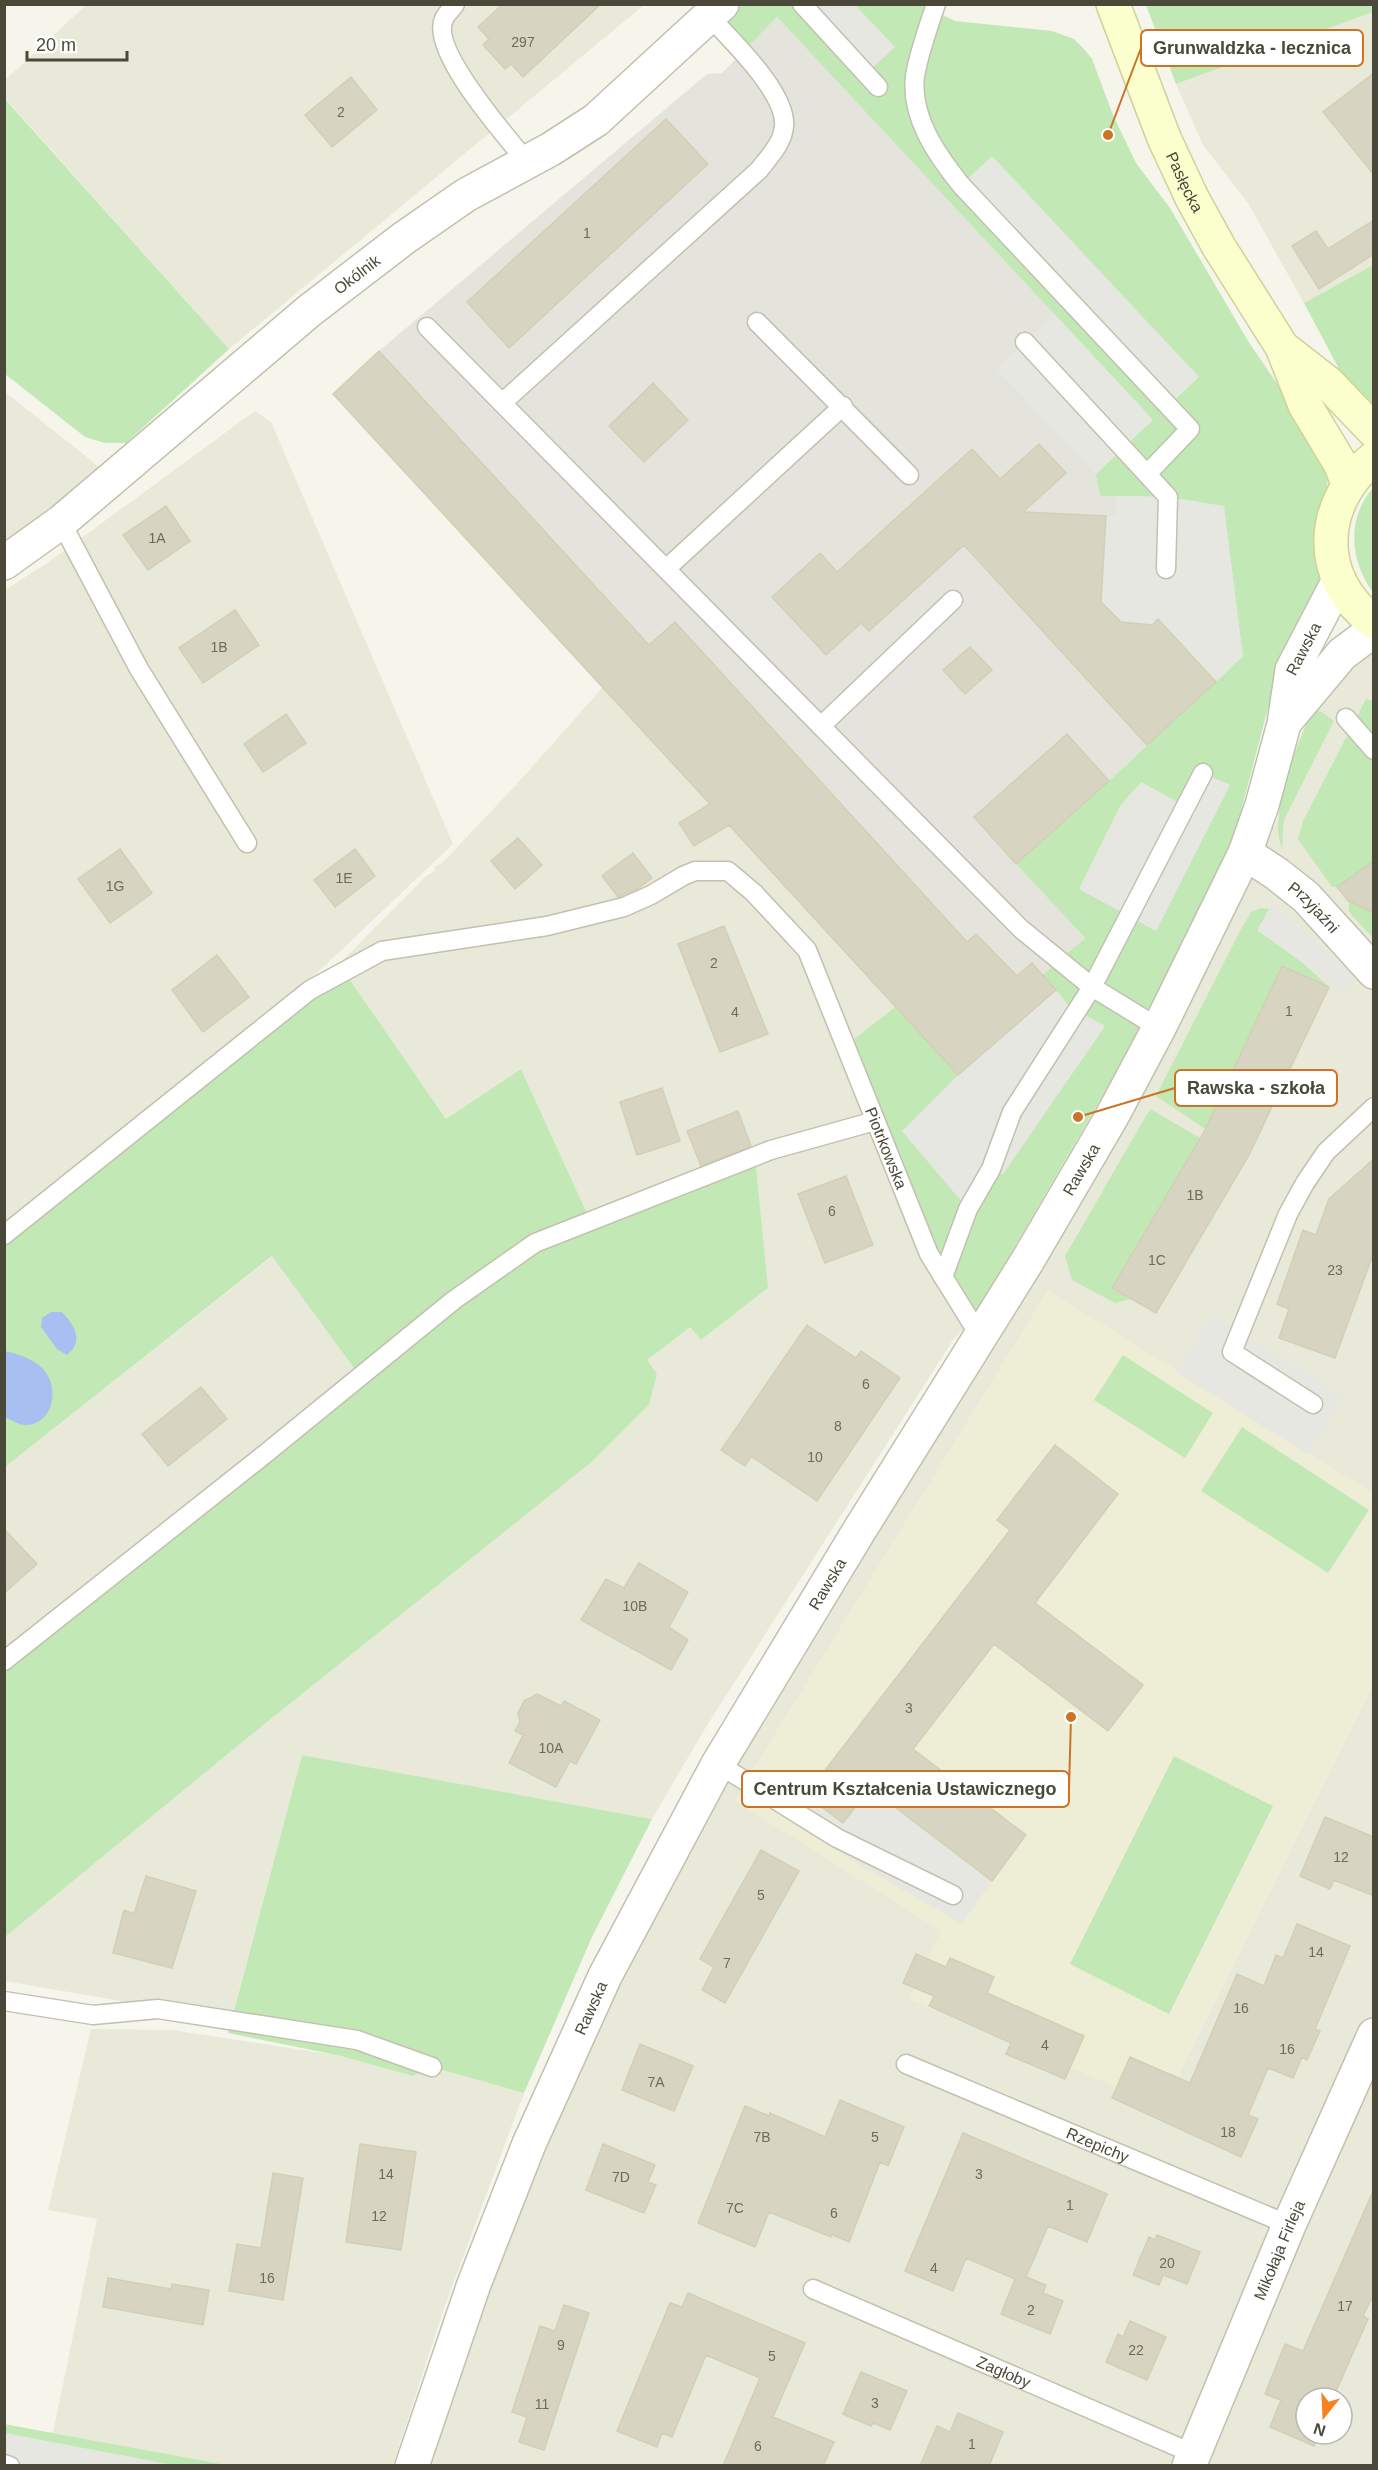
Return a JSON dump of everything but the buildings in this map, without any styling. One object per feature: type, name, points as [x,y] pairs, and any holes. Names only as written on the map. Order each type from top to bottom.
[{"type":"main road","name":"Pasłęcka","points":[[1113,4],[1164,138],[1192,198],[1219,248],[1282,347],[1305,405],[1341,465],[1348,484]]},
{"type":"main road","name":"Pasłęcka","points":[[1282,347],[1328,383],[1374,431]]},
{"type":"main road","points":[[1374,458],[1348,484],[1338,501],[1331,530],[1332,561],[1339,580],[1349,598],[1363,614],[1374,622]]},
{"type":"street","name":"Okólnik","points":[[4,563],[61,522],[309,311],[404,238],[466,195],[567,140],[596,120],[715,10]]},
{"type":"street","name":"Rawska","points":[[412,2466],[474,2284],[529,2144],[605,1976],[718,1764],[859,1531],[981,1338],[1085,1164],[1159,1028],[1245,853],[1262,804],[1284,724],[1292,670],[1339,580]]},
{"type":"street","name":"Rawska","points":[[1284,724],[1342,654],[1374,630]]},
{"type":"street","name":"Przyjaźni","points":[[1245,853],[1306,897],[1374,972]]},
{"type":"street","name":"Mikołaja Firleja","points":[[1192,2460],[1289,2225],[1374,2035]]},
{"type":"lane","points":[[455,4],[443,20],[443,42],[452,62],[527,162]]},
{"type":"lane","points":[[802,4],[878,87]]},
{"type":"lane","points":[[936,4],[923,42],[915,77],[919,114],[928,136],[940,159],[961,185],[1190,429],[1148,473]]},
{"type":"lane","points":[[502,403],[759,170],[778,146],[784,128],[780,100],[742,53],[715,10]]},
{"type":"lane","points":[[757,322],[843,406],[909,475]]},
{"type":"lane","points":[[427,327],[1021,929],[1092,987],[1159,1028]]},
{"type":"lane","points":[[1025,342],[1168,496],[1166,570]]},
{"type":"lane","points":[[666,569],[843,406]]},
{"type":"lane","points":[[61,522],[139,669],[247,843]]},
{"type":"lane","points":[[821,726],[953,600]]},
{"type":"lane","points":[[1346,718],[1374,750]]},
{"type":"lane","points":[[943,1277],[968,1209],[991,1169],[1012,1112],[1092,987],[1203,773]]},
{"type":"lane","name":"Piotrkowska","points":[[4,1235],[310,990],[382,951],[558,923],[624,906],[651,895],[683,876],[706,870],[728,871],[807,950],[928,1254],[981,1338]]},
{"type":"lane","points":[[1313,1404],[1232,1352],[1288,1214],[1305,1183],[1326,1152],[1374,1107]]},
{"type":"lane","points":[[4,1661],[274,1447],[454,1300],[512,1257],[534,1244],[771,1150],[875,1121]]},
{"type":"lane","points":[[718,1764],[837,1838],[953,1895]]},
{"type":"lane","points":[[4,2001],[93,2015],[158,2009],[357,2040],[432,2067]]},
{"type":"lane","name":"Rzepichy","points":[[906,2064],[1289,2225]]},
{"type":"lane","name":"Zagłoby","points":[[813,2289],[1192,2460]]},
{"type":"lane","points":[[4,2464],[10,2466]]},
{"type":"shaded area","points":[[86,5],[644,5],[229,349],[5,98],[4,81]]},
{"type":"shaded area","points":[[815,5],[855,5],[895,47],[866,74],[808,11]]},
{"type":"shaded area","points":[[1373,12],[1373,265],[1304,303],[1248,203],[1203,145],[1176,84]]},
{"type":"shaded area","points":[[777,17],[1153,420],[1100,496],[1168,497],[1243,656],[1016,864],[1085,938],[1042,975],[1056,990],[958,1075],[333,394],[379,351],[707,74],[722,73]]},
{"type":"shaded area","points":[[992,156],[1199,377],[1168,406],[961,185]]},
{"type":"shaded area","points":[[1055,315],[1153,420],[1096,474],[996,368]]},
{"type":"shaded area","points":[[4,391],[113,478],[4,563]]},
{"type":"shaded area","points":[[255,411],[271,422],[453,844],[332,959],[200,1078],[5,1227],[5,590],[50,561]]},
{"type":"shaded area","points":[[1116,496],[1168,497],[1224,506],[1243,656],[1216,682],[1158,619],[1152,625],[1121,622],[1101,602],[1106,516],[1116,516]]},
{"type":"shaded area","points":[[1373,650],[1373,2465],[426,2466],[486,2287],[533,2170],[655,1911],[734,1760],[1237,902],[1278,818],[1291,763],[1314,708],[1346,665]]},
{"type":"shaded area","points":[[603,687],[895,1007],[845,1046],[971,1322],[953,1340],[706,1727],[652,1819],[302,1755],[231,2020],[5,1981],[5,1937],[246,1739],[593,1461],[649,1405],[657,1374],[646,1360],[690,1326],[701,1340],[768,1288],[591,1222],[521,1069],[446,1119],[339,964],[425,877],[436,870],[434,868],[444,861],[516,785]]},
{"type":"shaded area","points":[[1203,773],[1230,785],[1156,931],[1079,889],[1120,806],[1141,782],[1185,806]]},
{"type":"shaded area","points":[[1272,905],[1308,933],[1354,978],[1346,994],[1257,930]]},
{"type":"shaded area","points":[[1056,990],[1069,1006],[1105,1026],[1003,1174],[991,1169],[968,1209],[902,1131],[958,1075]]},
{"type":"shaded area","points":[[273,1256],[359,1375],[5,1659],[5,1467]]},
{"type":"shaded area","points":[[1048,1290],[1373,1493],[1373,1686],[1163,2107],[909,1999],[941,1931],[735,1801]]},
{"type":"shaded area","points":[[1212,1315],[1344,1396],[1308,1454],[1176,1372]]},
{"type":"shaded area","points":[[870,1788],[992,1881],[962,1924],[854,1862],[797,1823],[814,1801]]},
{"type":"shaded area","points":[[91,2029],[172,2030],[341,2056],[411,2076],[432,2067],[524,2093],[442,2314],[393,2465],[227,2465],[53,2433],[97,2219],[48,2210]]},
{"type":"shaded area","points":[[5,2433],[173,2465],[5,2465]]},
{"type":"green space","points":[[1373,4],[1373,12],[1176,84],[1146,5]]},
{"type":"green space","points":[[722,5],[922,5],[955,21],[1052,31],[1074,39],[1092,59],[1113,115],[1136,163],[1170,208],[1248,341],[1314,438],[1328,470],[1318,559],[1320,574],[1318,588],[1275,682],[1237,826],[1219,868],[1128,1052],[971,1322],[929,1254],[845,1046],[895,1007],[958,1075],[1056,990],[1042,975],[1085,938],[1016,864],[1243,656],[1168,497],[1100,496],[1096,474],[1152,419],[777,17],[742,53],[709,16]]},
{"type":"green space","points":[[4,98],[229,349],[126,443],[105,443],[85,437],[5,374]]},
{"type":"green space","points":[[1373,265],[1373,412],[1347,384],[1304,303]]},
{"type":"green space","points":[[1373,488],[1373,592],[1360,567],[1354,540],[1358,513]]},
{"type":"green space","points":[[1366,699],[1373,701],[1373,938],[1349,912],[1349,902],[1360,894],[1349,879],[1337,887],[1332,887],[1298,839],[1303,821]]},
{"type":"green space","points":[[1313,710],[1322,712],[1334,721],[1284,820],[1282,848],[1278,835],[1281,799],[1293,759]]},
{"type":"green space","points":[[1261,908],[1269,909],[1258,930],[1302,962],[1329,987],[1282,966],[1213,1112],[1211,1133],[1156,1096],[1242,927],[1251,912]]},
{"type":"green space","points":[[339,964],[446,1119],[521,1069],[591,1222],[755,1158],[768,1288],[701,1340],[690,1327],[647,1360],[657,1374],[649,1405],[593,1461],[246,1739],[5,1937],[5,1659],[359,1375],[272,1256],[5,1467],[5,1227]]},
{"type":"green space","points":[[1150,1109],[1216,1147],[1194,1148],[1112,1287],[1130,1299],[1115,1303],[1072,1280],[1065,1256]]},
{"type":"green space","points":[[1123,1355],[1213,1413],[1185,1458],[1094,1400]]},
{"type":"green space","points":[[1242,1427],[1369,1510],[1328,1573],[1201,1491]]},
{"type":"green space","points":[[302,1755],[652,1819],[592,1937],[524,2093],[432,2067],[412,2076],[341,2056],[228,2033]]},
{"type":"green space","points":[[1174,1756],[1273,1806],[1169,2014],[1070,1964]]},
{"type":"green space","points":[[4,2424],[227,2465],[5,2465]]},
{"type":"water","points":[[51,1312],[62,1312],[76,1333],[76,1344],[67,1355],[57,1349],[41,1327],[42,1318]]},
{"type":"water","points":[[4,1351],[29,1359],[48,1375],[52,1402],[49,1411],[36,1423],[23,1425],[5,1417]]},
{"type":"place","name":"Grunwaldzka - lecznica","points":[[1108,135]]},
{"type":"place","name":"Rawska - szkoła","points":[[1078,1117]]},
{"type":"place","name":"Centrum Kształcenia Ustawicznego","points":[[1071,1717]]}]
